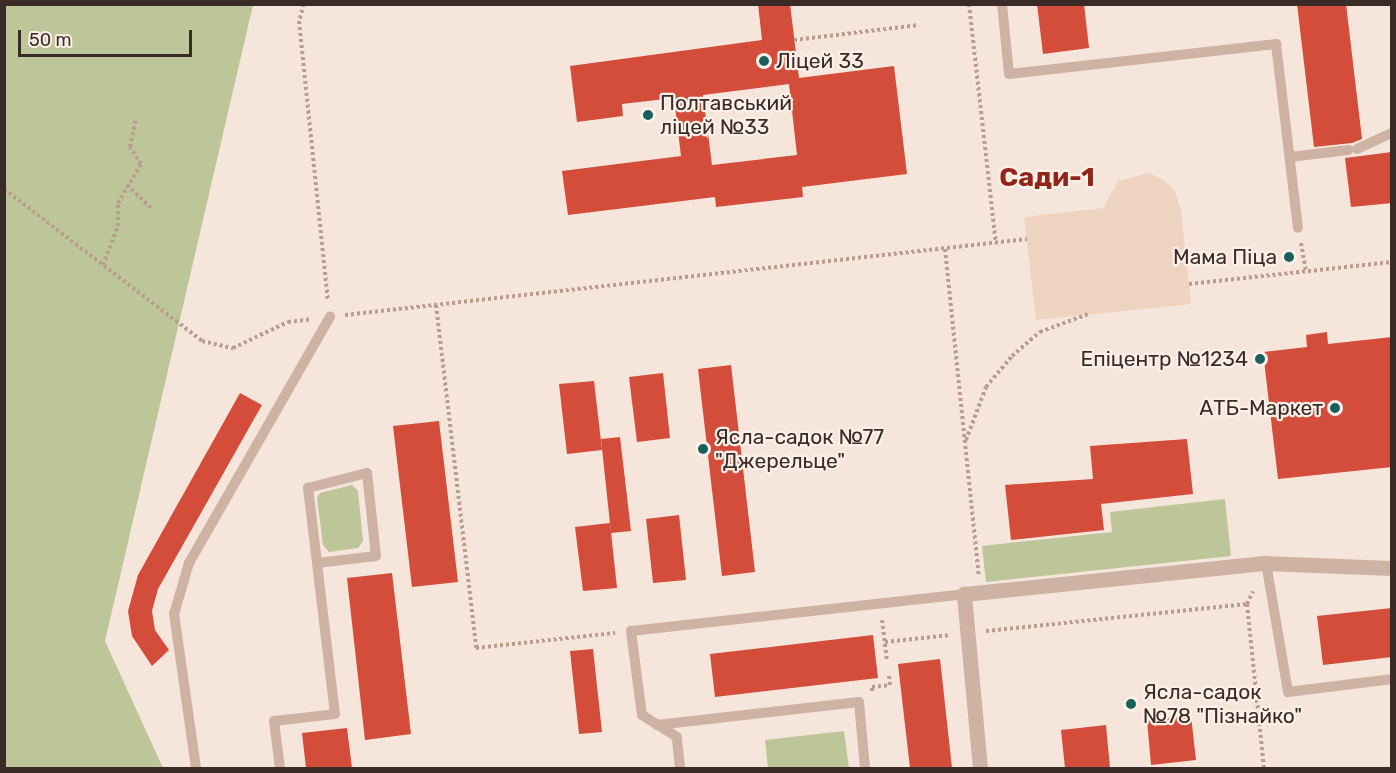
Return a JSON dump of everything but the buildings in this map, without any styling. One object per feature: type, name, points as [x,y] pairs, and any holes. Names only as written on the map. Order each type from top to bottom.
[{"type":"street","points":[[980,768],[964,594],[1266,563],[1392,568]]},
{"type":"lane","points":[[1002,4],[1009,74],[1276,44],[1298,228]]},
{"type":"lane","points":[[1290,158],[1353,150],[1392,133]]},
{"type":"lane","points":[[196,768],[174,615],[189,563],[330,317]]},
{"type":"lane","points":[[280,768],[274,721],[335,714],[308,488],[367,472],[376,556],[317,563]]},
{"type":"lane","points":[[1266,563],[1288,692],[1392,679]]},
{"type":"lane","points":[[680,768],[677,737],[642,715],[631,631],[964,594]]},
{"type":"lane","points":[[657,725],[859,702],[865,768]]},
{"type":"path","points":[[304,4],[299,21],[330,317]]},
{"type":"path","points":[[969,4],[996,243]]},
{"type":"path","points":[[794,40],[919,25]]},
{"type":"path","points":[[103,265],[118,226],[118,203],[141,164],[130,147],[136,119]]},
{"type":"path","points":[[127,185],[151,208]]},
{"type":"path","points":[[4,189],[202,341],[232,348],[288,322],[1027,239]]},
{"type":"path","points":[[1298,228],[1306,272]]},
{"type":"path","points":[[945,249],[981,591]]},
{"type":"path","points":[[1189,284],[1392,262]]},
{"type":"path","points":[[436,305],[476,648],[631,631]]},
{"type":"path","points":[[965,442],[986,387],[1012,356],[1040,332],[1088,314]]},
{"type":"path","points":[[1264,768],[1247,604],[1266,563]]},
{"type":"path","points":[[881,603],[887,661]]},
{"type":"path","points":[[885,642],[1247,604]]},
{"type":"path","points":[[873,698],[872,687],[890,685],[889,675]]},
{"type":"green space","points":[[5,4],[253,5],[105,641],[163,768],[5,768]]},
{"type":"green space","points":[[352,485],[358,491],[363,541],[358,548],[329,552],[323,545],[317,498],[320,493]]},
{"type":"green space","points":[[1225,499],[1231,556],[986,582],[982,546],[1112,532],[1110,512]]},
{"type":"green space","points":[[844,731],[849,768],[768,768],[765,740]]},
{"type":"shaded area","points":[[1149,173],[1165,181],[1175,191],[1181,211],[1191,304],[1036,320],[1024,217],[1103,208],[1118,181]]},
{"type":"place","name":"Ліцей 33","points":[[764,61]]},
{"type":"place","name":"Полтавський ліцей №33","points":[[648,115]]},
{"type":"place","name":"Мама Піца","points":[[1289,257]]},
{"type":"place","name":"Епіцентр №1234","points":[[1260,359]]},
{"type":"place","name":"АТБ-Маркет","points":[[1335,408]]},
{"type":"place","name":"Ясла-садок №77 \"Джерельце\"","points":[[703,449]]},
{"type":"place","name":"Ясла-садок №78 \"Пізнайко\"","points":[[1131,704]]},
{"type":"district","name":"Сади-1","points":[[1047,178]]}]
